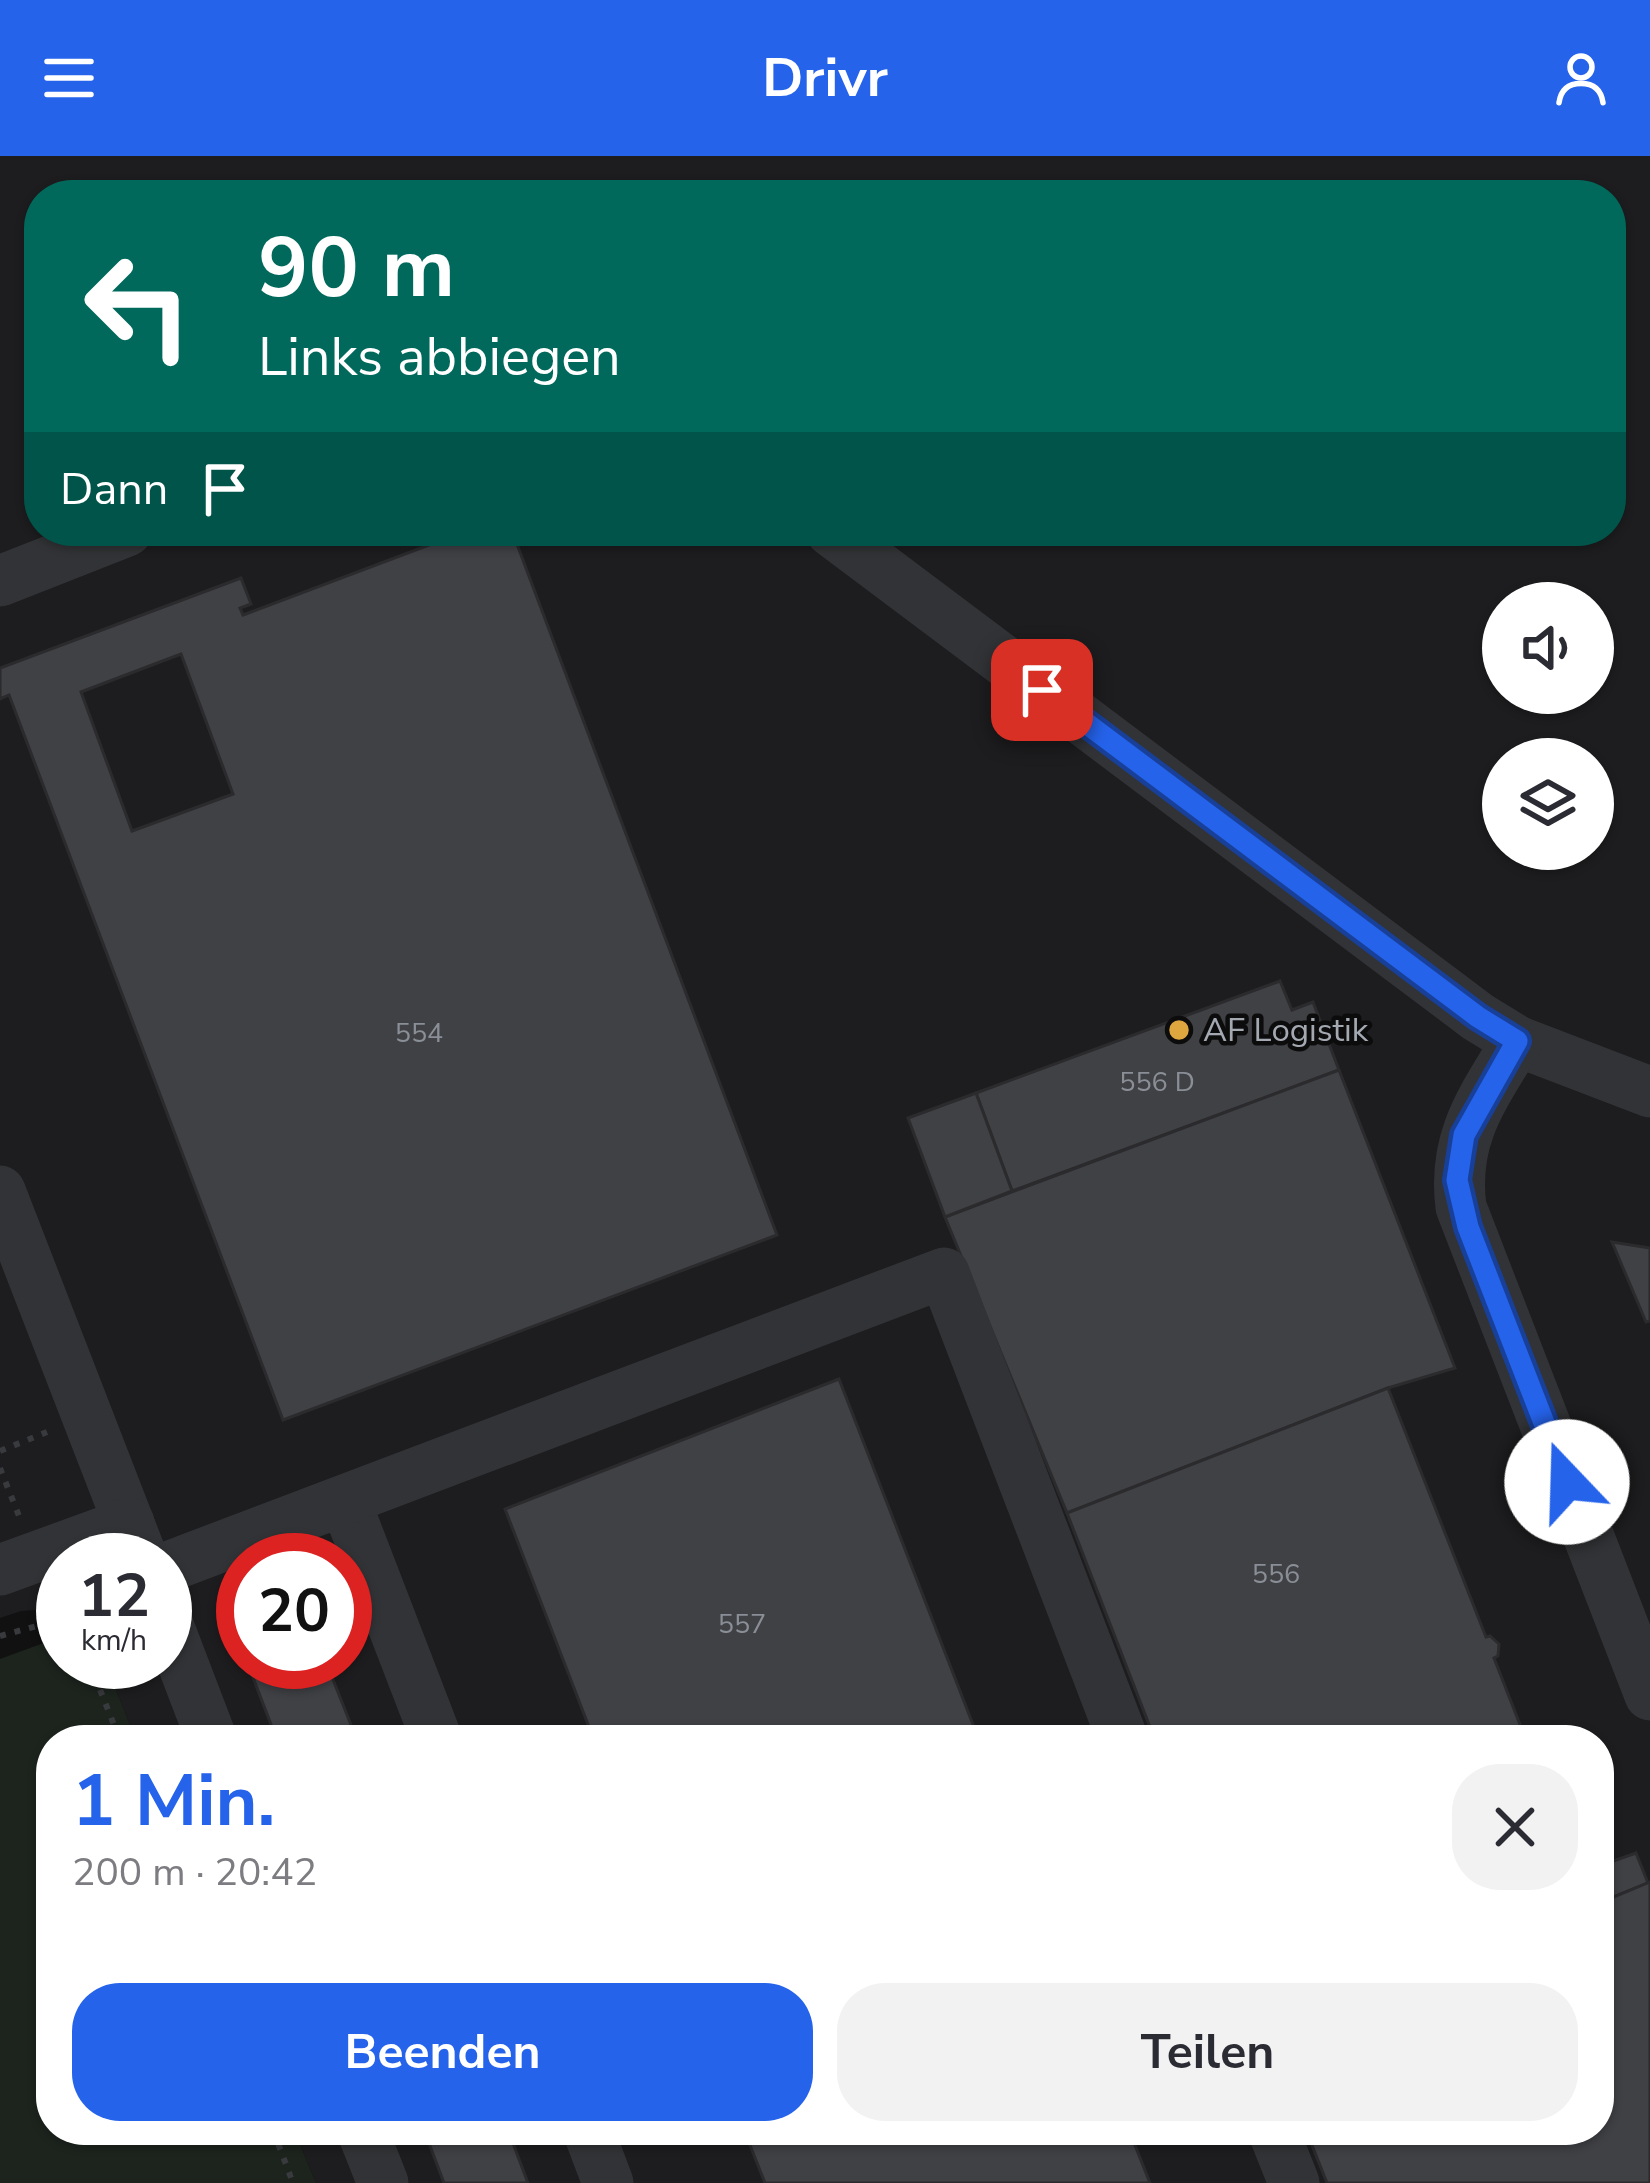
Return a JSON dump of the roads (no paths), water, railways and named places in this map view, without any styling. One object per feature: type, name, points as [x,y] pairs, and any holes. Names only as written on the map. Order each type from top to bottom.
[{"type":"lane","points":[[0,581],[89,546]]},
{"type":"lane","points":[[851,546],[1478,1017],[1517,1041],[1650,1092]]},
{"type":"lane","points":[[1517,1041],[1464,1135],[1458,1158],[1461,1207],[1650,1695]]},
{"type":"lane","points":[[0,1191],[133,1533]]},
{"type":"lane","points":[[192,1558],[944,1273],[1118,1725]]},
{"type":"lane","points":[[345,1502],[431,1725]]},
{"type":"lane","points":[[0,1570],[36,1562]]},
{"type":"lane","points":[[192,1688],[206,1725]]},
{"type":"lane","points":[[368,2145],[383,2183]]},
{"type":"lane","points":[[594,2145],[608,2183]]},
{"type":"lane","points":[[1279,2145],[1294,2183]]},
{"type":"place","name":"AF Logistik","points":[[1179,1030]]}]
